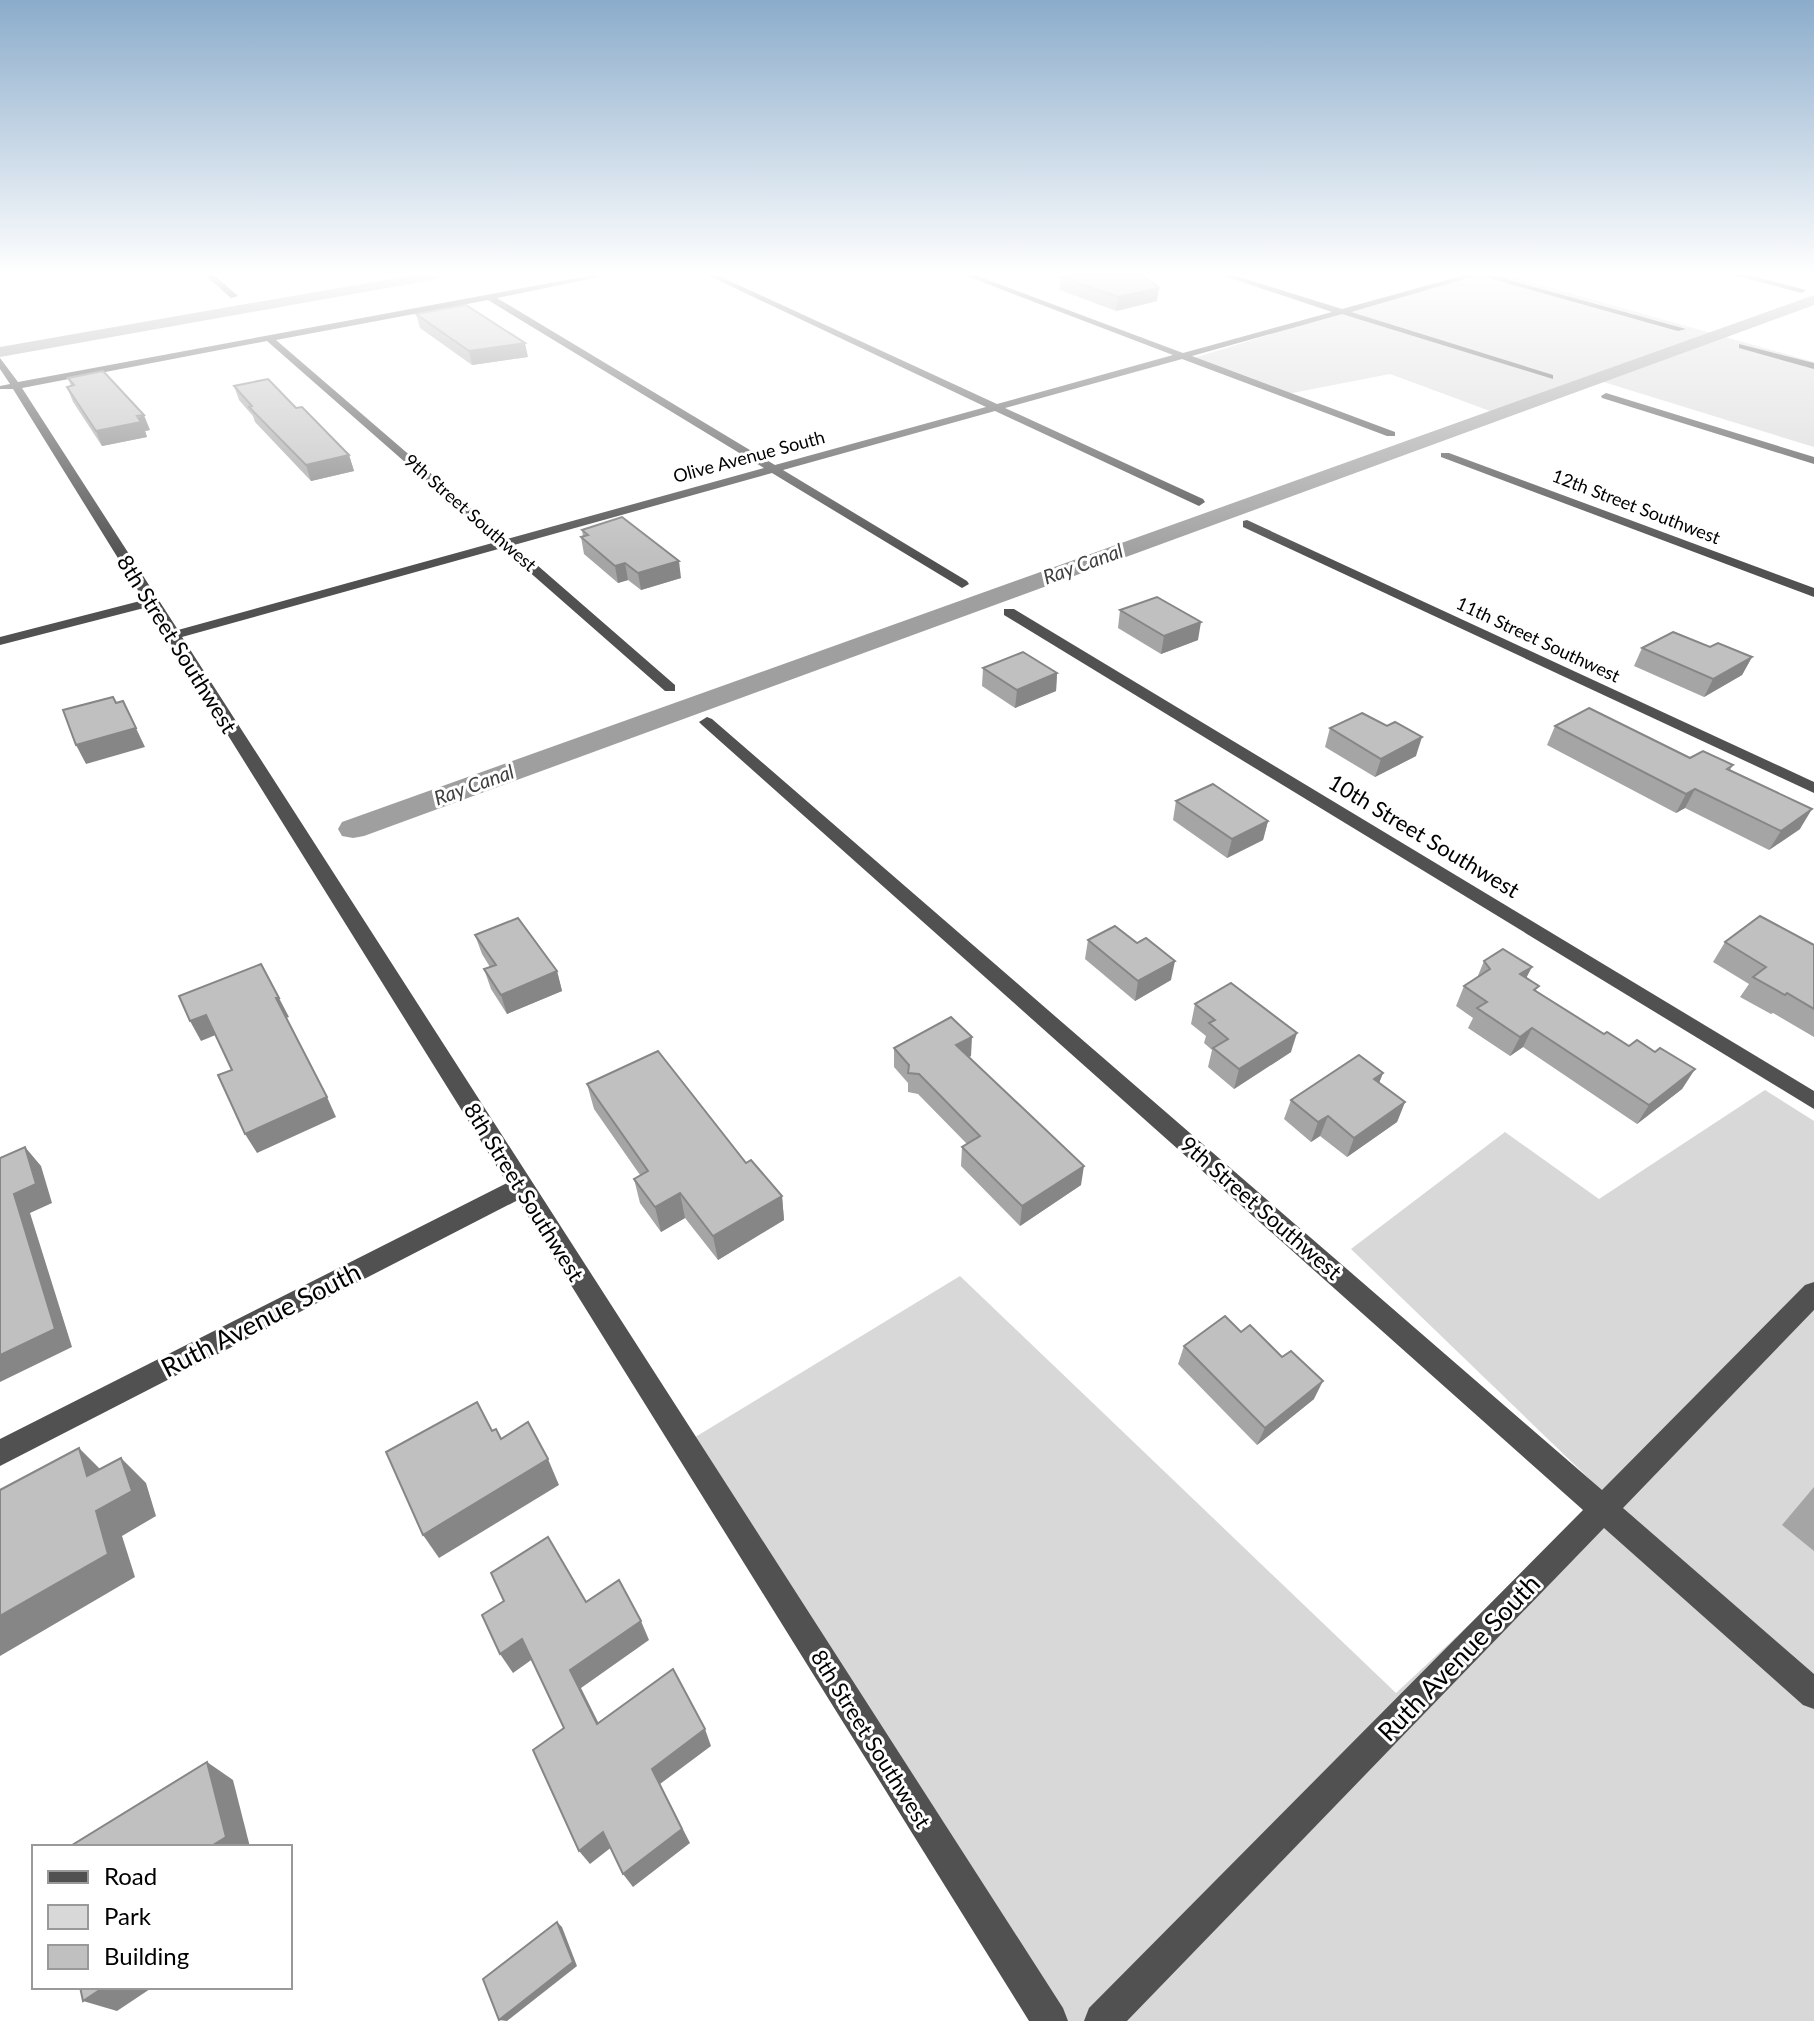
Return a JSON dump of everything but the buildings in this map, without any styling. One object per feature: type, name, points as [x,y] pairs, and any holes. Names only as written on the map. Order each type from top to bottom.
[{"type":"street","points":[[7,387],[102,369]]},
{"type":"street","name":"9th Street Southwest","points":[[305,369],[670,688]]},
{"type":"street","points":[[609,369],[962,584]]},
{"type":"street","points":[[914,369],[1199,502]]},
{"type":"street","name":"Olive Avenue South","points":[[172,636],[1131,369]]},
{"type":"street","points":[[1220,369],[1391,434]]},
{"type":"street","points":[[1525,369],[1550,377]]},
{"type":"street","name":"8th Street Southwest","points":[[7,387],[172,636],[1050,2021]]},
{"type":"street","points":[[1606,396],[1814,461]]},
{"type":"street","name":"12th Street Southwest","points":[[1445,455],[1814,593]]},
{"type":"street","name":"11th Street Southwest","points":[[1247,524],[1814,788]]},
{"type":"street","points":[[0,641],[150,602]]},
{"type":"street","name":"10th Street Southwest","points":[[1009,612],[1814,1101]]},
{"type":"street","name":"9th Street Southwest","points":[[707,722],[1814,1694]]},
{"type":"street","name":"Ruth Avenue South","points":[[0,1453],[521,1187]]},
{"type":"street","name":"Ruth Avenue South","points":[[1102,2021],[1814,1293]]},
{"type":"green space","points":[[1212,369],[1814,369],[1814,447],[1597,380],[1490,411],[1390,374],[1282,395]]},
{"type":"green space","points":[[1765,1090],[1814,1121],[1814,2021],[1051,2021],[692,1439],[960,1276],[1396,1693],[1607,1496],[1351,1249],[1505,1132],[1599,1199]]},
{"type":"waterway","name":"Ray Canal","points":[[353,829],[1623,369]]}]
